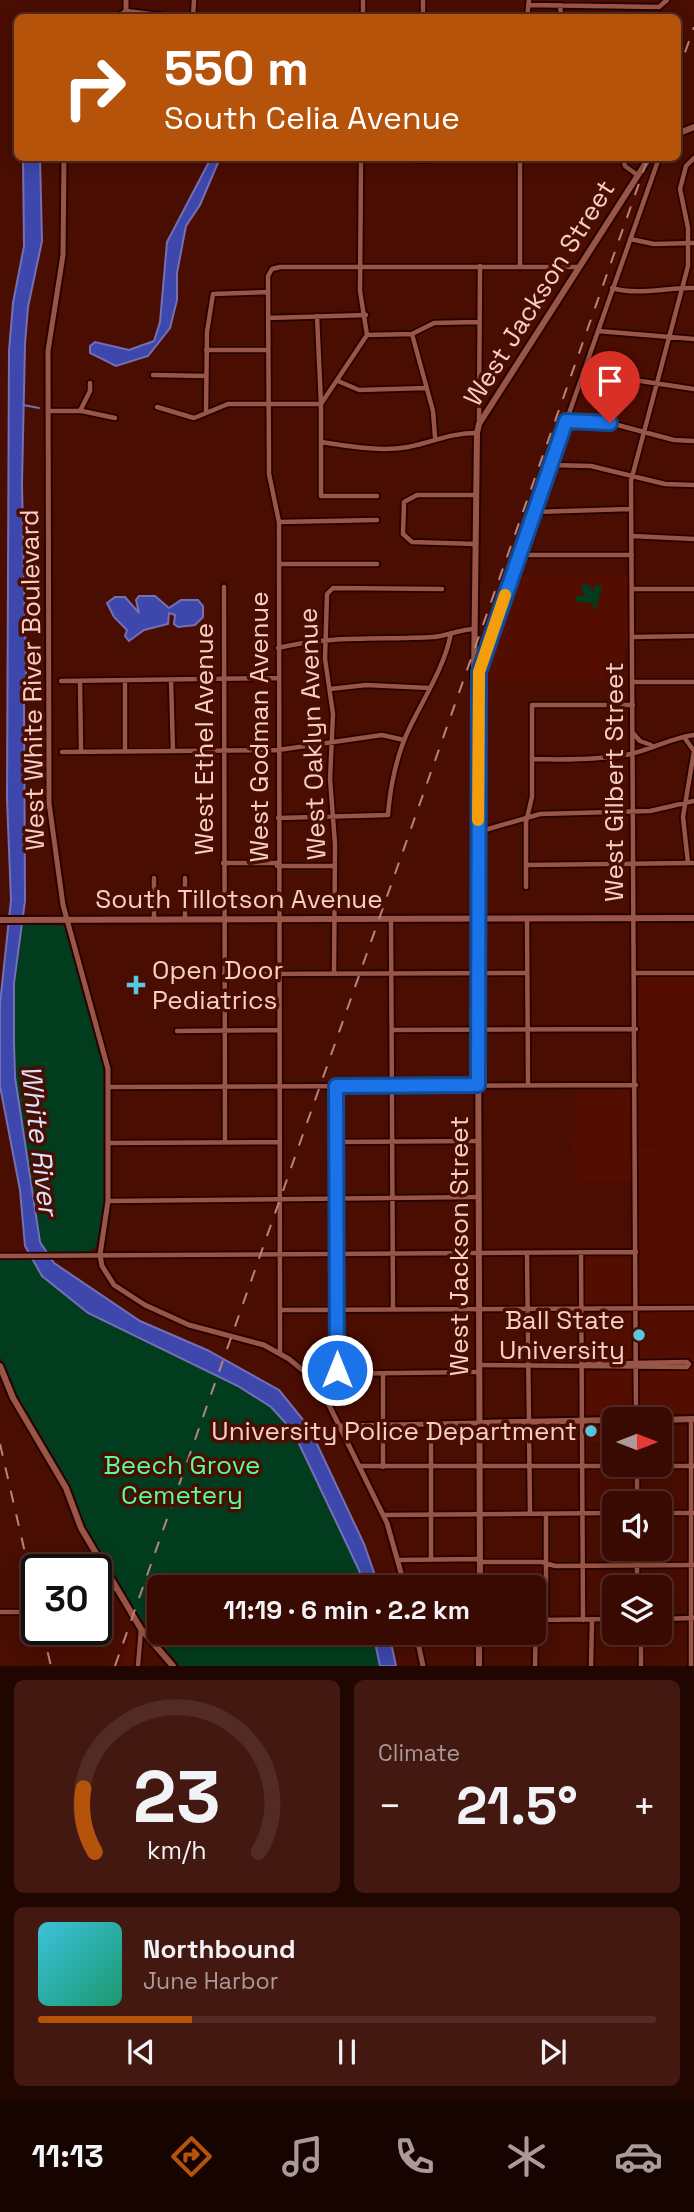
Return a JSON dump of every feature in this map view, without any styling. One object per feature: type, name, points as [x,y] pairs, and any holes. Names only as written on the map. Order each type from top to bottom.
[{"type":"main road","name":"West Jackson Street","points":[[480,1575],[477,433],[479,424],[647,161]]},
{"type":"main road","points":[[476,648],[485,652]]},
{"type":"main road","name":"South Tillotson Avenue","points":[[1,919],[694,918]]},
{"type":"main road","points":[[0,1366],[13,1398],[66,1488],[80,1526],[141,1629],[173,1666]]},
{"type":"main road","points":[[672,1420],[692,1419]]},
{"type":"main road","points":[[480,1423],[602,1420]]},
{"type":"main road","points":[[479,1666],[480,1645]]},
{"type":"street","points":[[126,0],[126,11]]},
{"type":"street","points":[[528,2],[659,7],[667,0]]},
{"type":"street","points":[[561,5],[561,14]]},
{"type":"street","points":[[122,14],[126,11],[150,14]]},
{"type":"street","name":"West Gilbert Street","points":[[636,1407],[636,1029],[630,509],[632,475],[688,266],[691,244],[680,189],[686,166],[694,158]]},
{"type":"street","name":"West White River Boulevard","points":[[65,161],[64,236],[48,351],[49,803],[56,872],[66,919],[103,1047],[110,1087],[108,1201],[100,1255]]},
{"type":"street","points":[[321,404],[367,335],[361,296],[361,161]]},
{"type":"street","points":[[520,161],[520,266]]},
{"type":"street","points":[[624,161],[625,166],[636,174]]},
{"type":"street","points":[[477,688],[485,652],[658,161]]},
{"type":"street","points":[[630,239],[654,244],[691,244]]},
{"type":"street","points":[[479,424],[480,266]]},
{"type":"street","name":"West Godman Avenue","points":[[280,1353],[282,1254],[277,865],[279,522],[269,476],[268,292],[270,271],[280,267],[360,267]]},
{"type":"street","points":[[360,267],[577,267]]},
{"type":"street","points":[[612,289],[635,293],[694,288]]},
{"type":"street","points":[[206,412],[206,350],[213,293],[268,292]]},
{"type":"street","points":[[268,318],[366,315]]},
{"type":"street","points":[[317,316],[321,496],[377,496]]},
{"type":"street","points":[[367,335],[412,334],[434,323],[479,322]]},
{"type":"street","points":[[598,331],[694,339]]},
{"type":"street","points":[[412,334],[435,437]]},
{"type":"street","points":[[206,350],[268,350]]},
{"type":"street","points":[[153,375],[206,376]]},
{"type":"street","points":[[582,377],[694,389]]},
{"type":"street","points":[[338,380],[359,390],[426,388]]},
{"type":"street","points":[[79,411],[90,391],[90,383]]},
{"type":"street","points":[[157,407],[187,417],[198,417],[228,404],[321,404]]},
{"type":"street","points":[[47,411],[79,411],[115,418]]},
{"type":"street","points":[[566,421],[610,423],[694,441]]},
{"type":"street","points":[[321,442],[357,448],[401,448],[435,437],[477,433]]},
{"type":"street","points":[[551,465],[591,466],[665,484],[694,485]]},
{"type":"street","points":[[477,495],[418,495],[406,499],[401,519],[405,538],[414,543],[477,544]]},
{"type":"street","points":[[534,512],[630,509]]},
{"type":"street","points":[[279,522],[377,520]]},
{"type":"street","points":[[632,536],[694,539]]},
{"type":"street","points":[[519,555],[632,555]]},
{"type":"street","points":[[279,564],[377,564]]},
{"type":"street","name":"West Ethel Avenue","points":[[224,587],[225,1142]]},
{"type":"street","name":"West Oaklyn Avenue","points":[[334,974],[334,817],[330,779],[333,741],[326,668],[329,590],[442,589]]},
{"type":"street","points":[[632,589],[694,589]]},
{"type":"street","points":[[278,648],[326,639],[431,638],[476,629]]},
{"type":"street","points":[[278,818],[388,816],[389,793],[404,740],[430,688],[451,634]]},
{"type":"street","points":[[632,637],[694,636]]},
{"type":"street","points":[[61,681],[278,678]]},
{"type":"street","points":[[171,680],[173,751]]},
{"type":"street","points":[[125,681],[125,751]]},
{"type":"street","points":[[80,682],[81,751]]},
{"type":"street","points":[[633,682],[694,682]]},
{"type":"street","points":[[330,689],[366,685],[430,688]]},
{"type":"street","points":[[526,887],[528,817],[533,797],[532,705],[633,705]]},
{"type":"street","points":[[633,733],[642,743],[652,745]]},
{"type":"street","points":[[62,752],[278,750],[382,734],[404,740]]},
{"type":"street","points":[[532,759],[633,753],[652,745],[694,735]]},
{"type":"street","points":[[526,865],[691,863],[683,823],[694,751],[683,736]]},
{"type":"street","points":[[478,832],[549,813],[634,812],[694,801]]},
{"type":"street","points":[[223,863],[335,866]]},
{"type":"street","points":[[154,878],[154,919]]},
{"type":"street","points":[[185,919],[186,878]]},
{"type":"street","points":[[391,918],[393,1310]]},
{"type":"street","points":[[527,918],[528,1085]]},
{"type":"street","points":[[635,973],[694,972]]},
{"type":"street","points":[[224,974],[527,973]]},
{"type":"street","points":[[392,1030],[636,1029]]},
{"type":"street","points":[[177,1031],[278,1030]]},
{"type":"street","points":[[110,1087],[636,1085]]},
{"type":"street","points":[[336,1086],[338,1374]]},
{"type":"street","points":[[336,1142],[478,1141]]},
{"type":"street","points":[[109,1143],[280,1142]]},
{"type":"street","points":[[108,1201],[478,1197]]},
{"type":"street","points":[[0,1256],[636,1252]]},
{"type":"street","points":[[527,1253],[530,1309],[530,1514]]},
{"type":"street","points":[[581,1253],[583,1620]]},
{"type":"street","points":[[100,1255],[104,1271],[111,1282],[145,1305],[189,1325],[253,1342],[280,1353],[311,1377],[340,1426],[383,1515],[402,1575]]},
{"type":"street","points":[[281,1310],[694,1308]]},
{"type":"street","points":[[311,1377],[530,1365],[582,1365],[586,1368],[687,1362],[689,1364],[687,1367],[637,1365]]},
{"type":"street","points":[[383,1374],[383,1466]]},
{"type":"street","points":[[691,1666],[692,1419]]},
{"type":"street","points":[[340,1426],[480,1423]]},
{"type":"street","points":[[431,1425],[432,1559]]},
{"type":"street","points":[[359,1466],[602,1466]]},
{"type":"street","points":[[672,1466],[693,1466]]},
{"type":"street","points":[[383,1515],[602,1513]]},
{"type":"street","points":[[672,1513],[693,1513]]},
{"type":"street","points":[[546,1514],[546,1575]]},
{"type":"street","points":[[398,1560],[480,1560],[582,1567],[693,1565]]},
{"type":"street","points":[[637,1561],[637,1575]]},
{"type":"street","points":[[112,1590],[117,1587]]},
{"type":"street","points":[[0,1612],[21,1612]]},
{"type":"street","points":[[672,1619],[693,1618]]},
{"type":"street","points":[[546,1620],[602,1620]]},
{"type":"street","points":[[592,1620],[592,1666]]},
{"type":"street","points":[[138,1666],[141,1629]]},
{"type":"street","points":[[419,1645],[423,1666]]},
{"type":"street","points":[[535,1645],[535,1666]]},
{"type":"street","points":[[641,1645],[641,1666]]},
{"type":"shaded area","points":[[23,161],[40,161],[42,241],[28,307],[25,344],[22,484],[26,674],[25,901],[14,983],[15,1077],[40,1242],[54,1263],[140,1321],[207,1350],[279,1390],[309,1427],[364,1544],[375,1575],[360,1575],[293,1431],[271,1407],[238,1386],[88,1313],[42,1276],[25,1246],[20,1190],[0,1086],[0,1004],[11,900],[7,799],[9,351],[13,303],[24,246]]},
{"type":"shaded area","points":[[209,161],[219,161],[200,205],[186,226],[177,273],[177,300],[170,328],[148,356],[116,366],[90,353],[90,346],[95,342],[129,350],[154,341],[160,322],[167,242]]},
{"type":"shaded area","points":[[517,576],[629,576],[628,645],[623,650],[623,665],[630,676],[608,680],[484,680],[485,668]]},
{"type":"shaded area","points":[[139,596],[155,596],[169,608],[181,600],[198,600],[203,606],[203,617],[195,625],[178,627],[174,624],[175,615],[169,613],[168,624],[144,630],[129,641],[125,636],[127,630],[114,617],[107,603],[115,597],[125,597],[139,613],[136,600]]},
{"type":"shaded area","name":"Ball State University","points":[[639,977],[694,977],[694,1415],[672,1416],[672,1407],[602,1407],[600,1442],[584,1442],[584,1255],[637,1254],[637,1145],[657,1146],[657,1143],[639,1143]]},
{"type":"shaded area","points":[[631,1089],[631,1181],[576,1183],[575,1149],[567,1142],[567,1136],[576,1134],[576,1090]]},
{"type":"shaded area","points":[[131,1630],[135,1632],[135,1666],[121,1666]]},
{"type":"shaded area","points":[[376,1645],[392,1645],[396,1666],[380,1666]]},
{"type":"green space","points":[[581,584],[589,585],[593,592],[594,586],[602,585],[596,609],[593,609],[593,603],[575,602],[576,596],[584,596]]},
{"type":"green space","points":[[23,923],[65,926],[100,1048],[108,1110],[107,1177],[97,1243],[95,1248],[87,1252],[45,1252],[40,1242],[15,1077],[14,983]]},
{"type":"green space","name":"Beech Grove Cemetery","points":[[29,1258],[139,1339],[238,1386],[271,1407],[293,1431],[360,1575],[147,1575],[147,1626],[112,1572],[112,1554],[102,1554],[83,1523],[70,1486],[12,1386],[0,1356],[0,1259]]},
{"type":"green space","name":"Beech Grove Cemetery","points":[[163,1645],[376,1645],[380,1666],[180,1666]]},
{"type":"waterway","points":[[23,405],[39,408]]},
{"type":"railway","points":[[681,64],[694,27]]},
{"type":"railway","points":[[115,1666],[647,161]]},
{"type":"railway","points":[[0,1444],[25,1554]]},
{"type":"railway","points":[[46,1645],[51,1666]]},
{"type":"slow traffic","points":[[478,820],[477,688],[479,672],[505,595]]},
{"type":"place","name":"Open Door Pediatrics","points":[[136,985]]},
{"type":"place","name":"Ball State University","points":[[639,1335]]},
{"type":"place","name":"University Police Department","points":[[591,1431]]},
{"type":"route","points":[[337,1370],[336,1086],[478,1085],[479,672],[566,421],[610,423]]},
{"type":"water label","name":"White River","points":[[40,1140]]}]
